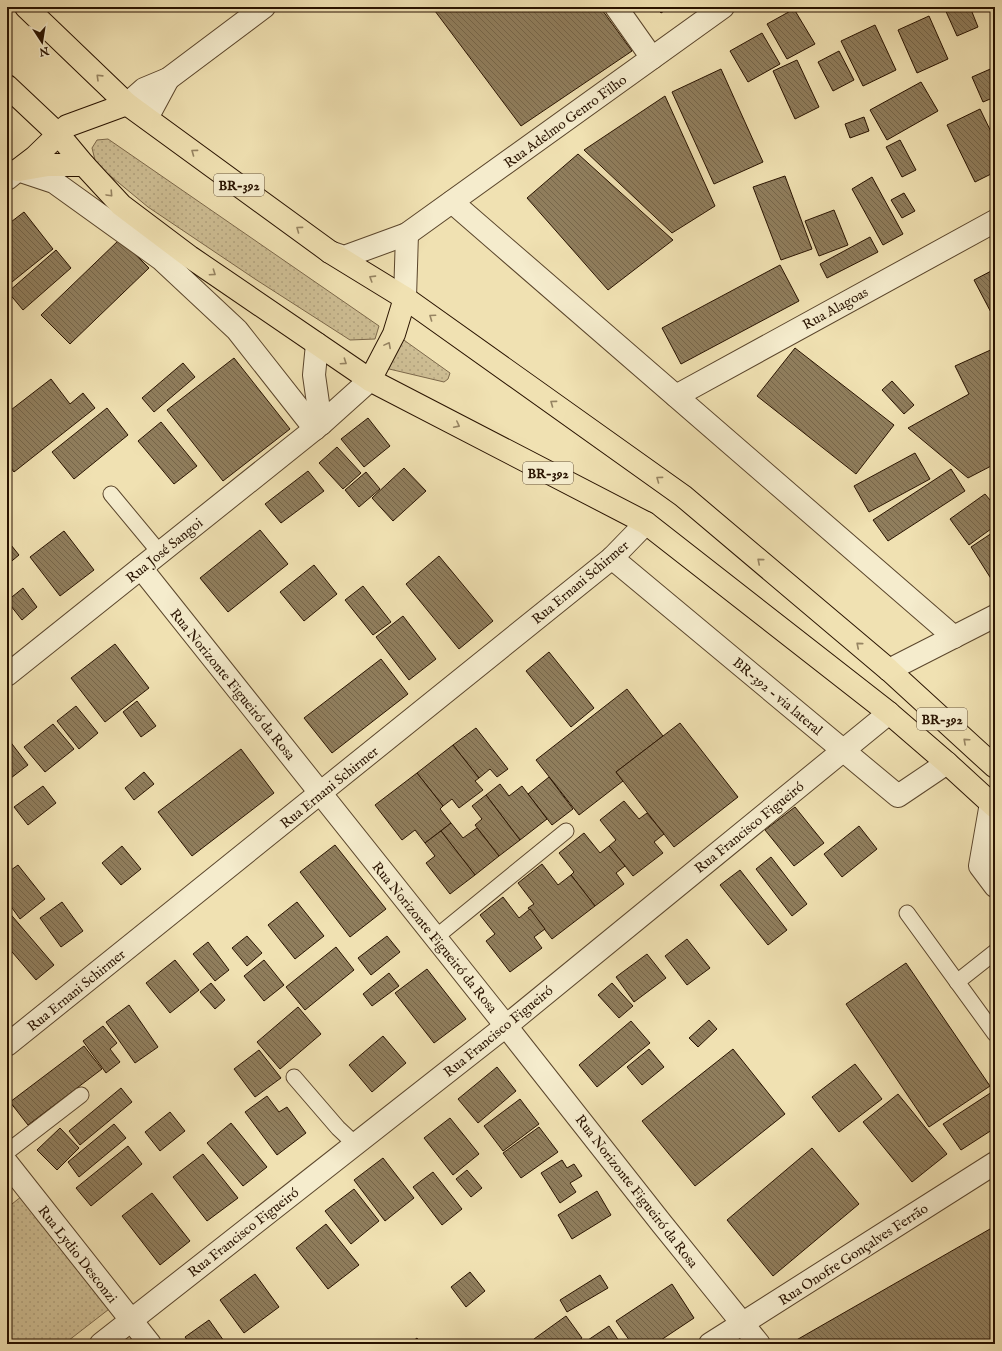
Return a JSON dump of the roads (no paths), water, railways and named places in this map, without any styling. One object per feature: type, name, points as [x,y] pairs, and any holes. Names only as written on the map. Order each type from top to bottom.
[{"type":"highway","name":"BR-392","points":[[26,7],[127,104],[330,252],[405,298],[683,496],[889,670],[995,767]]},
{"type":"highway","name":"BR-392","points":[[14,93],[59,135],[84,165],[121,204],[183,252],[370,380],[646,523],[889,713],[947,762],[993,805]]},
{"type":"highway","name":"BR-392","points":[[14,93],[34,124],[20,168]]},
{"type":"highway","points":[[20,168],[59,135],[67,126],[127,104]]},
{"type":"highway","points":[[20,168],[48,165],[84,165],[80,138],[92,118]]},
{"type":"highway","points":[[370,380],[394,334],[405,298]]},
{"type":"street","points":[[127,104],[144,88],[168,79],[264,7]]},
{"type":"street","points":[[616,7],[652,58]]},
{"type":"street","name":"Rua Adelmo Genro Filho","points":[[330,252],[344,257],[407,234],[723,7]]},
{"type":"street","points":[[147,118],[168,79]]},
{"type":"street","points":[[20,168],[54,182],[161,259],[237,330],[318,426]]},
{"type":"street","points":[[452,202],[954,638]]},
{"type":"street","name":"Rua Alagoas","points":[[676,396],[995,221]]},
{"type":"street","points":[[405,298],[407,234]]},
{"type":"street","points":[[317,344],[314,375],[318,426]]},
{"type":"street","name":"Rua José Sangoi","points":[[7,675],[318,426],[370,380]]},
{"type":"street","name":"Rua Ernani Schirmer","points":[[7,1045],[612,558],[646,523]]},
{"type":"street","name":"BR-392 - via lateral","points":[[612,558],[898,796],[947,762]]},
{"type":"street","name":"Rua Norizonte Figueiró da Rosa","points":[[141,568],[759,1344]]},
{"type":"street","points":[[889,670],[995,616]]},
{"type":"street","name":"Rua Francisco Figueiró","points":[[101,1344],[506,1026],[889,713]]},
{"type":"street","points":[[993,805],[980,866],[995,886]]},
{"type":"street","name":"Rua Lydio Desconzi","points":[[7,1163],[150,1344]]},
{"type":"street","name":"Rua Onofre Gonçalves Ferrão","points":[[710,1344],[992,1170]]},
{"type":"lane","points":[[111,494],[160,553]]},
{"type":"lane","points":[[436,938],[566,832]]},
{"type":"lane","points":[[906,913],[995,1034]]},
{"type":"lane","points":[[957,982],[995,952]]},
{"type":"lane","points":[[294,1076],[338,1128],[355,1144]]},
{"type":"lane","points":[[7,1152],[81,1095]]}]
